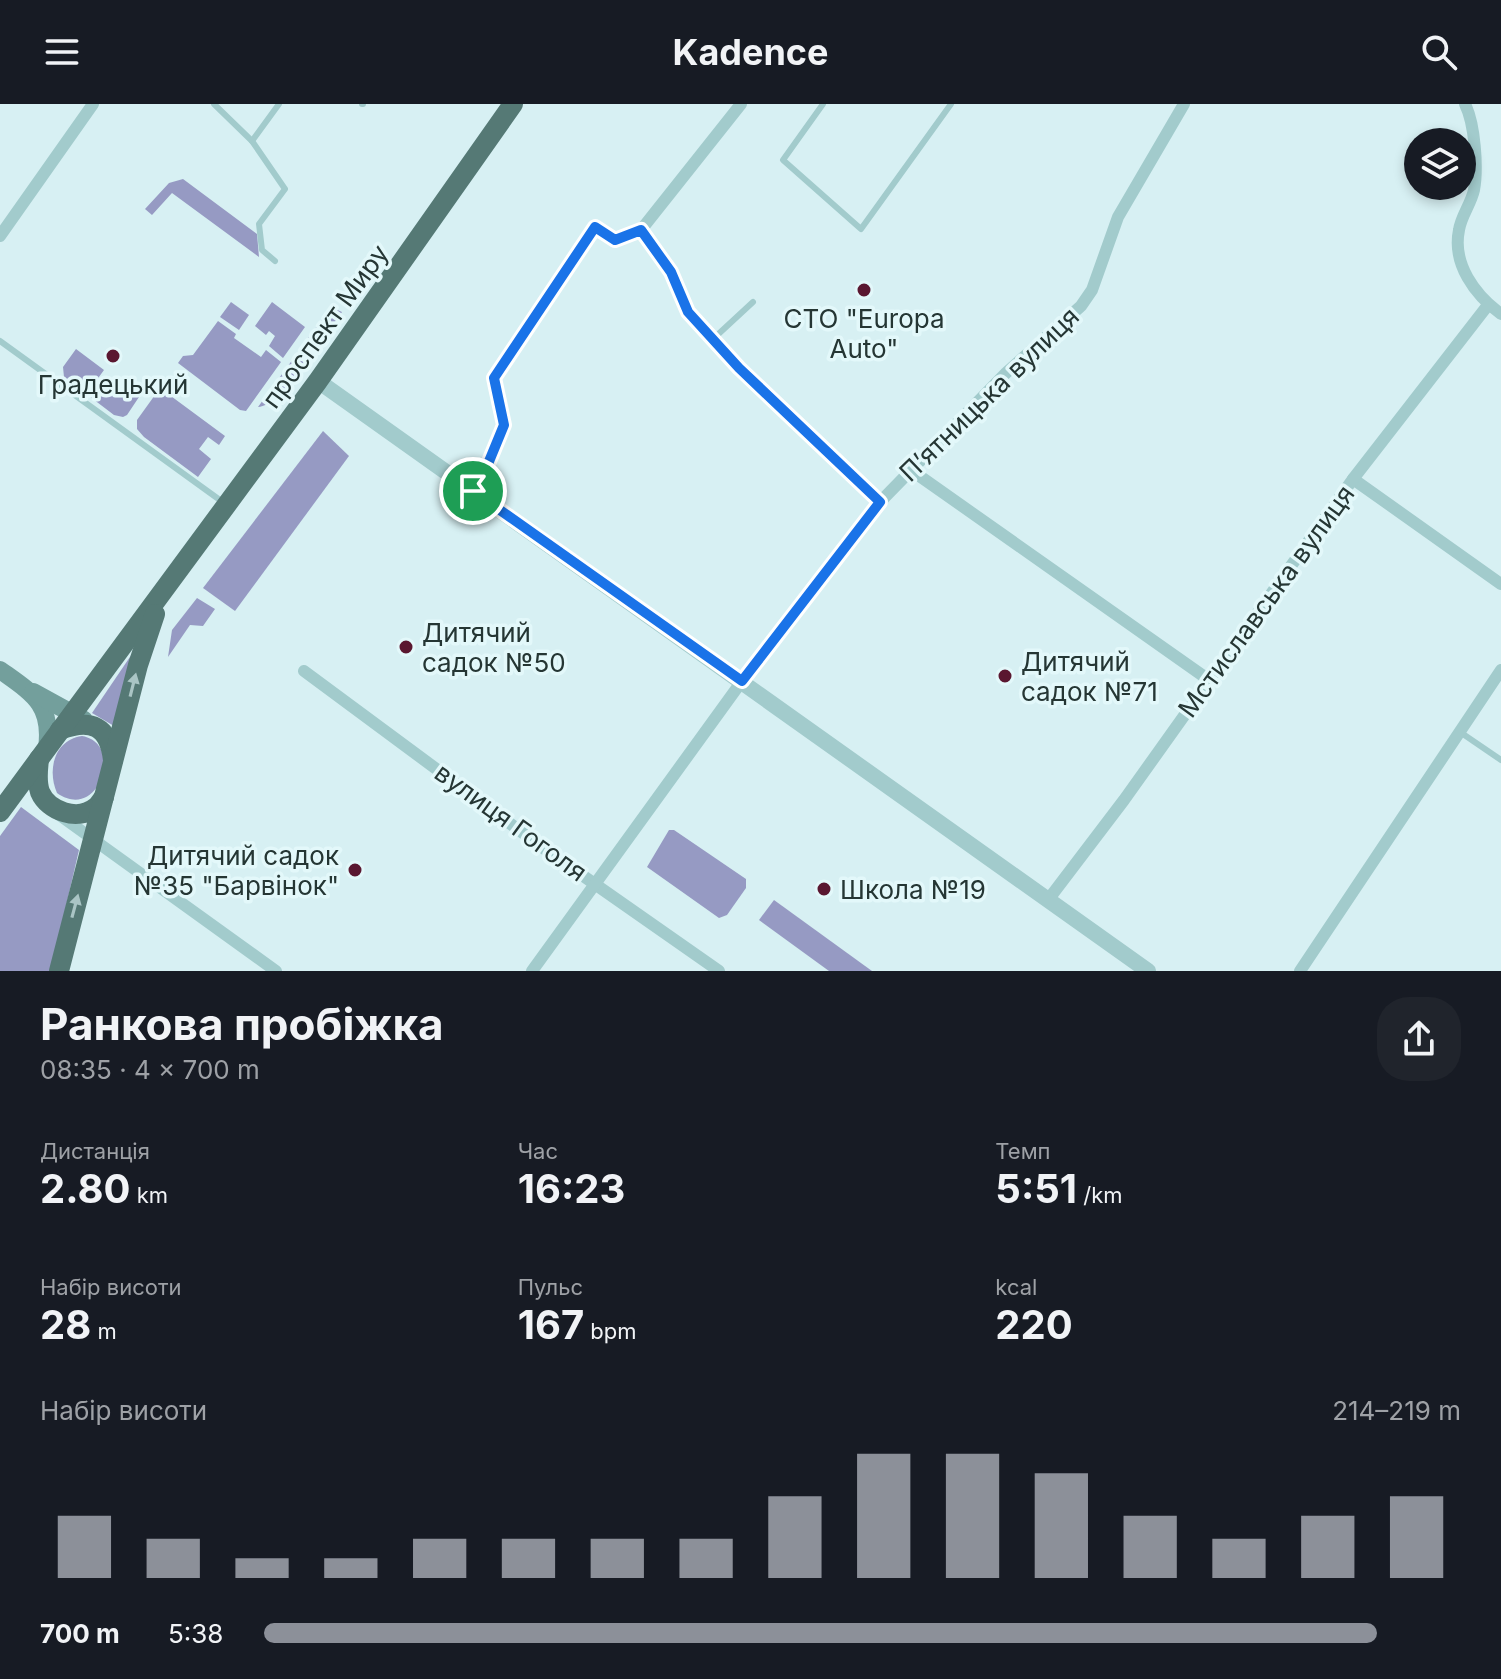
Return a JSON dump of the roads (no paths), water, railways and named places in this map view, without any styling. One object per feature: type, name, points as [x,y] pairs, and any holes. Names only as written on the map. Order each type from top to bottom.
[{"type":"main road","name":"проспект Миру","points":[[0,812],[318,381],[513,104]]},
{"type":"main road","name":"проспект Миру","points":[[59,971],[149,627],[174,574]]},
{"type":"main road","points":[[0,670],[41,702],[48,720],[37,779],[40,794],[51,808],[68,813],[85,813],[97,807],[104,797]]},
{"type":"main road","points":[[27,689],[104,733],[111,744],[113,760]]},
{"type":"main road","points":[[60,730],[75,724],[95,726]]},
{"type":"street","points":[[0,236],[93,104]]},
{"type":"street","points":[[473,491],[483,476],[504,425],[494,378],[595,227],[615,240],[641,230],[741,104]]},
{"type":"street","name":"Пʼятницька вулиця","points":[[532,971],[742,681],[880,502],[1006,373],[1081,306],[1092,290],[1118,217],[1184,104]]},
{"type":"street","points":[[1465,104],[1473,127],[1474,189],[1459,230],[1458,254],[1464,273],[1488,305],[1501,314]]},
{"type":"street","points":[[641,230],[671,272],[688,312],[739,368],[880,502]]},
{"type":"street","name":"Мстиславська вулиця","points":[[1048,900],[1133,787],[1353,479],[1488,305]]},
{"type":"street","points":[[318,381],[1148,971]]},
{"type":"street","points":[[911,470],[1209,680]]},
{"type":"street","points":[[1353,479],[1501,584]]},
{"type":"street","points":[[1300,971],[1501,670]]},
{"type":"street","name":"вулиця Гоголя","points":[[304,671],[539,845],[719,971]]},
{"type":"street","points":[[51,808],[93,842],[276,971]]},
{"type":"lane","points":[[214,104],[252,141],[285,189],[259,224],[262,250],[275,261]]},
{"type":"lane","points":[[252,141],[279,104]]},
{"type":"lane","points":[[823,104],[783,160],[861,229],[951,104]]},
{"type":"lane","points":[[713,339],[753,302]]},
{"type":"lane","points":[[0,341],[226,505]]},
{"type":"lane","points":[[1460,732],[1501,760]]},
{"type":"place","name":"СТО \"Europa Auto\"","points":[[864,290]]},
{"type":"place","name":"Градецький","points":[[113,356]]},
{"type":"place","name":"Дитячий садок №50","points":[[406,647]]},
{"type":"place","name":"Дитячий садок №71","points":[[1005,676]]},
{"type":"place","name":"Дитячий садок №35 \"Барвінок\"","points":[[355,870]]},
{"type":"place","name":"Школа №19","points":[[824,889]]}]
